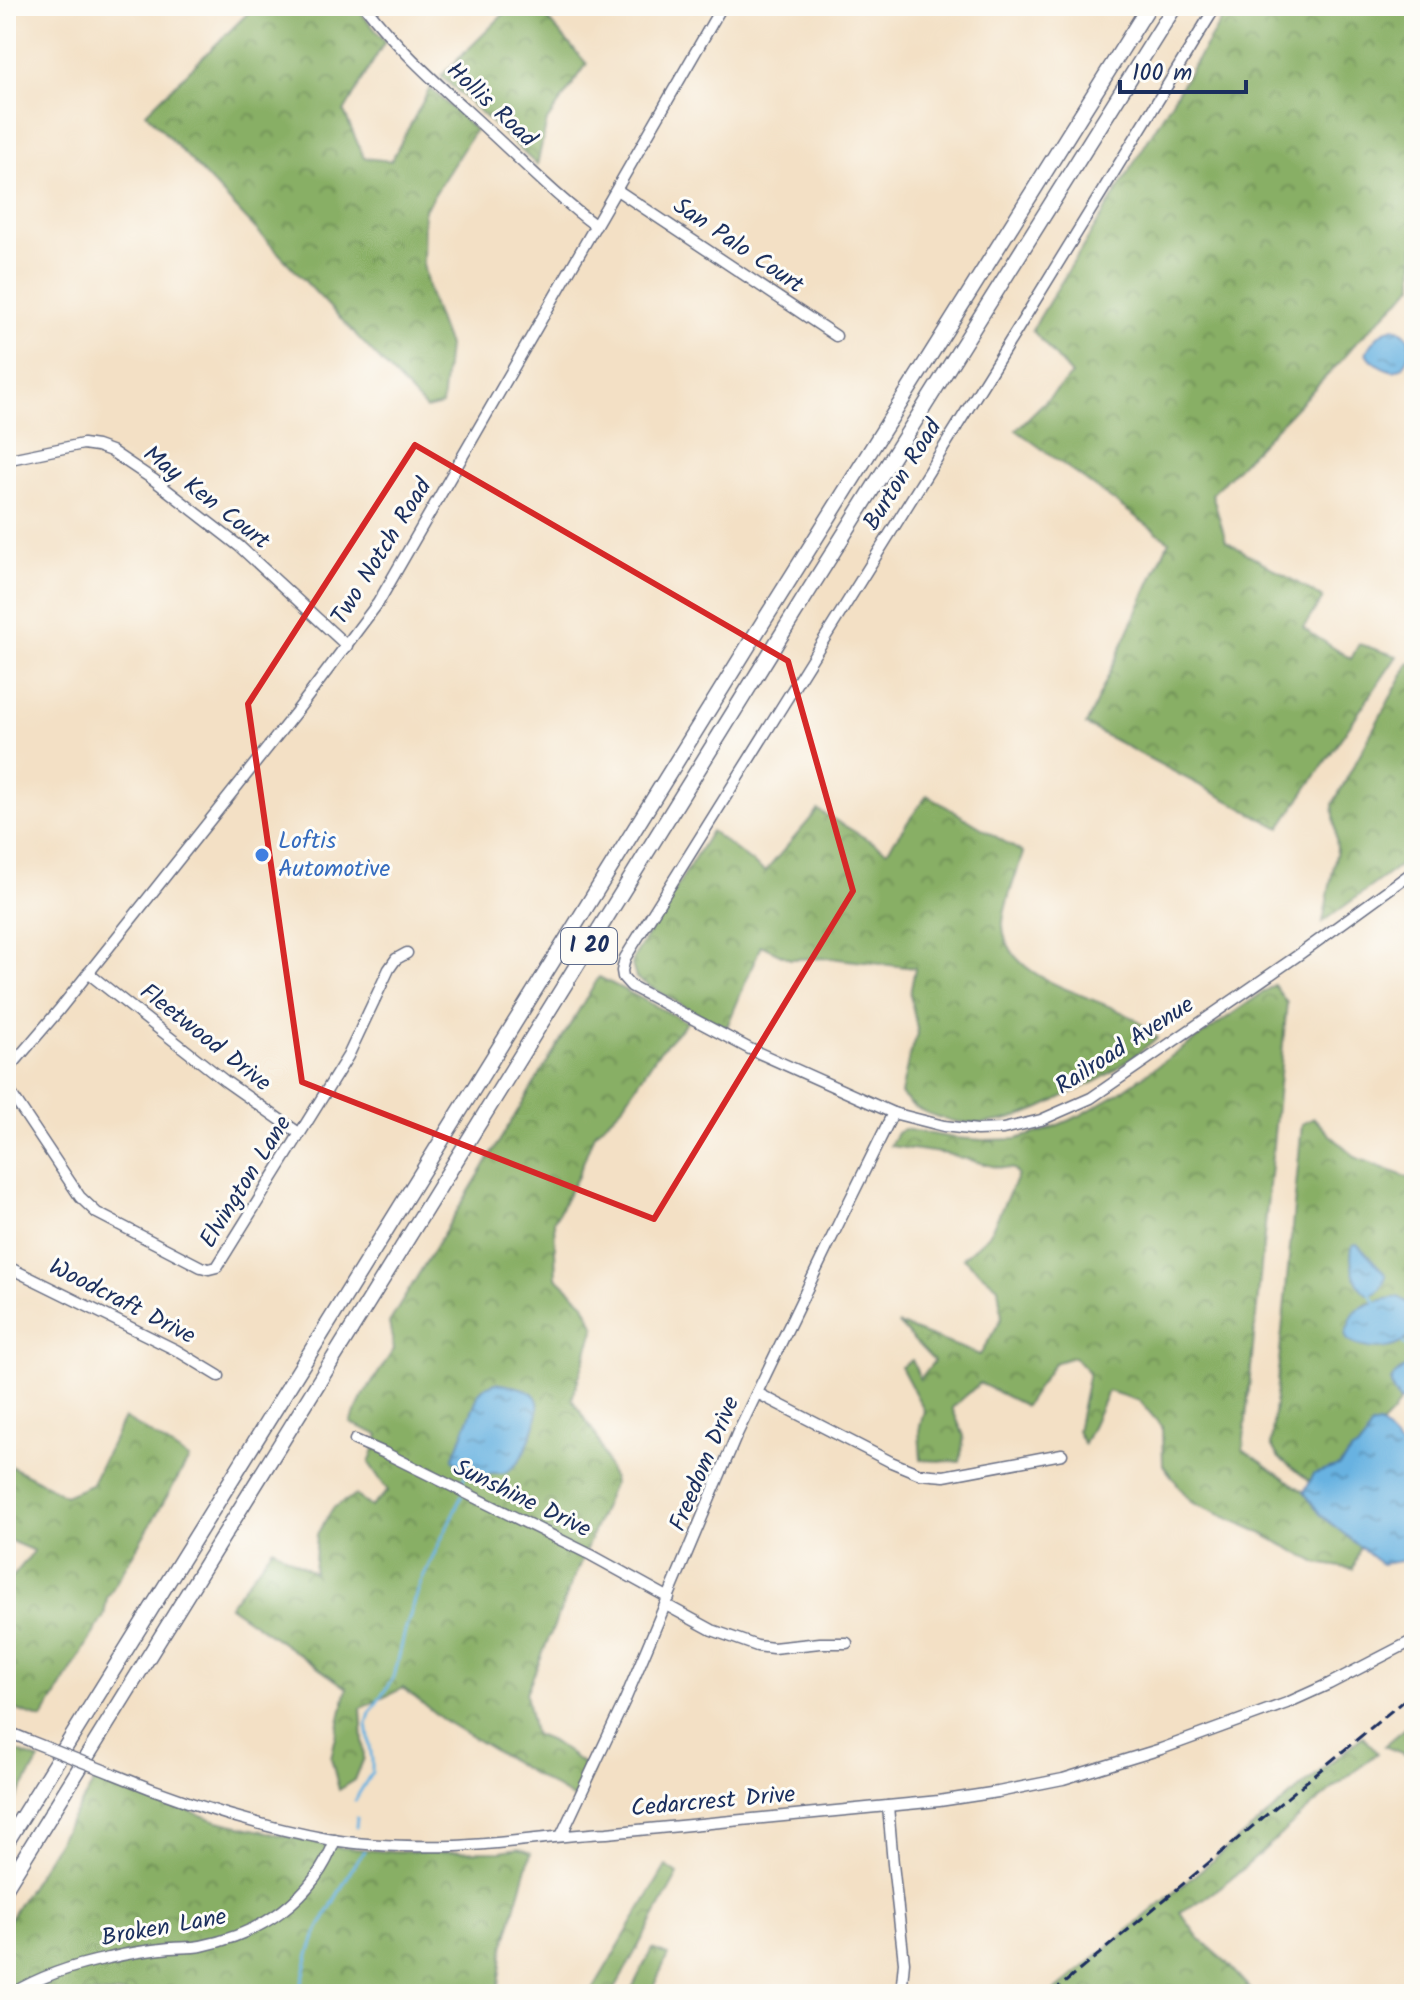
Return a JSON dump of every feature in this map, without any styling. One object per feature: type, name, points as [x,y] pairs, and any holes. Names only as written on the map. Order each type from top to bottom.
[{"type":"highway","name":"I 20","points":[[6,1843],[1149,6]]},
{"type":"highway","name":"I 20","points":[[6,1887],[787,625],[1175,6]]},
{"type":"street","name":"Hollis Road","points":[[365,6],[401,48],[450,96],[548,187],[596,226]]},
{"type":"street","name":"Two Notch Road","points":[[6,1072],[88,973],[378,603],[722,6]]},
{"type":"street","name":"Burton Road","points":[[622,965],[1216,6]]},
{"type":"street","name":"San Palo Court","points":[[617,190],[836,336]]},
{"type":"street","name":"May Ken Court","points":[[15,458],[83,444],[111,451],[239,546],[347,646]]},
{"type":"street","name":"Railroad Avenue","points":[[622,965],[623,977],[637,990],[750,1049],[893,1113],[944,1126],[988,1130],[1016,1127],[1068,1109],[1107,1087],[1414,871]]},
{"type":"street","name":"Elvington Lane","points":[[6,1086],[74,1191],[91,1208],[201,1267],[217,1267],[348,1056],[389,969],[396,959],[407,953]]},
{"type":"street","name":"Fleetwood Drive","points":[[88,973],[225,1081],[299,1133]]},
{"type":"street","name":"Freedom Drive","points":[[562,1834],[623,1704],[757,1393],[893,1113]]},
{"type":"street","name":"Woodcraft Drive","points":[[6,1266],[164,1344],[219,1376]]},
{"type":"street","points":[[757,1393],[920,1474],[944,1476],[1062,1454]]},
{"type":"street","name":"Sunshine Drive","points":[[355,1440],[591,1555],[712,1630],[757,1646],[773,1648],[847,1643]]},
{"type":"street","name":"Cedarcrest Drive","points":[[6,1731],[221,1814],[335,1840],[451,1846],[506,1843],[562,1834],[607,1833],[888,1806],[998,1792],[1063,1779],[1287,1703],[1414,1640]]},
{"type":"street","points":[[888,1806],[904,1962],[901,1994]]},
{"type":"street","name":"Broken Lane","points":[[11,1994],[57,1972],[95,1961],[204,1945],[249,1932],[300,1896],[321,1872],[335,1840]]},
{"type":"highlighted area","points":[[415,445],[788,661],[853,891],[654,1219],[302,1082],[248,704]]},
{"type":"green space","points":[[243,6],[355,6],[385,41],[344,112],[364,158],[391,161],[430,88],[475,130],[424,211],[423,264],[431,300],[448,346],[442,405],[426,409],[146,113],[250,11]]},
{"type":"green space","points":[[512,6],[536,6],[587,64],[547,121],[537,165],[441,76]]},
{"type":"green space","points":[[1230,6],[1414,6],[1414,285],[1212,494],[1226,541],[1323,598],[1303,628],[1351,659],[1359,644],[1397,656],[1280,828],[1086,725],[1169,541],[1016,430],[1072,375],[1032,330]]},
{"type":"green space","points":[[1409,663],[1414,665],[1414,798],[1411,803],[1414,806],[1414,857],[1323,922],[1337,849],[1333,804]]},
{"type":"green space","points":[[927,795],[1023,853],[1003,919],[1008,944],[1019,960],[1054,984],[1133,1018],[1157,1038],[1107,1075],[1042,1107],[1014,1118],[969,1123],[927,1113],[913,1106],[901,1094],[909,1056],[918,1034],[910,994],[915,968],[830,958],[790,959],[761,945],[727,1027],[690,1010],[636,978],[632,965],[634,957],[711,831],[765,872],[818,810],[887,851]]},
{"type":"green space","points":[[599,977],[687,1022],[658,1053],[622,1107],[594,1134],[578,1176],[554,1221],[556,1277],[583,1302],[595,1327],[572,1399],[597,1437],[614,1482],[526,1693],[534,1734],[553,1742],[592,1770],[578,1801],[442,1719],[403,1688],[361,1708],[364,1758],[355,1780],[339,1790],[331,1758],[347,1688],[229,1606],[273,1548],[314,1573],[317,1534],[333,1508],[356,1495],[371,1507],[388,1491],[369,1463],[379,1435],[350,1423],[362,1398],[394,1349],[389,1323]]},
{"type":"green space","points":[[1274,985],[1287,1003],[1243,1449],[1304,1492],[1321,1515],[1360,1547],[1353,1569],[1317,1563],[1257,1531],[1191,1502],[1163,1465],[1162,1427],[1140,1401],[1108,1391],[1084,1444],[1077,1431],[1089,1372],[1074,1357],[1054,1363],[1025,1406],[980,1383],[952,1408],[964,1436],[960,1462],[921,1460],[919,1431],[924,1410],[901,1367],[912,1360],[920,1379],[934,1361],[898,1324],[980,1355],[1002,1318],[998,1287],[963,1258],[989,1235],[1018,1175],[1013,1169],[947,1154],[890,1146],[897,1133],[904,1129],[983,1140],[1016,1139],[1044,1131],[1079,1116],[1117,1094]]},
{"type":"green space","points":[[1314,1118],[1357,1158],[1414,1180],[1414,1362],[1401,1370],[1391,1382],[1394,1394],[1400,1401],[1392,1414],[1381,1425],[1378,1424],[1339,1466],[1315,1474],[1310,1481],[1279,1458],[1271,1445],[1302,1124]]},
{"type":"green space","points":[[124,1418],[189,1459],[107,1598],[104,1616],[42,1719],[6,1706],[6,1585],[34,1551],[6,1539],[6,1464],[65,1496],[91,1485]]},
{"type":"green space","points":[[1414,1721],[1414,1758],[1384,1746]]},
{"type":"green space","points":[[1363,1736],[1377,1753],[1216,1891],[1180,1912],[1199,1938],[1224,1960],[1252,1994],[1051,1994]]},
{"type":"green space","points":[[6,1747],[39,1760],[6,1817]]},
{"type":"green space","points":[[95,1781],[136,1791],[217,1821],[335,1847],[393,1852],[501,1851],[519,1848],[531,1853],[504,1947],[498,1994],[6,1994],[6,1925]]},
{"type":"green space","points":[[666,1866],[678,1874],[612,1994],[590,1994]]},
{"type":"green space","points":[[652,1949],[668,1955],[650,1994],[629,1994]]},
{"type":"water","points":[[1394,327],[1406,335],[1410,344],[1403,367],[1394,371],[1378,365],[1366,353],[1377,337]]},
{"type":"water","points":[[1357,1244],[1386,1276],[1380,1289],[1373,1294],[1360,1288],[1352,1267],[1353,1245]]},
{"type":"water","points":[[1398,1297],[1414,1307],[1414,1333],[1408,1338],[1397,1345],[1378,1349],[1357,1345],[1347,1339],[1346,1332],[1356,1311]]},
{"type":"water","points":[[1414,1362],[1414,1397],[1400,1401],[1394,1394],[1391,1382],[1396,1374]]},
{"type":"water","points":[[496,1383],[530,1392],[537,1399],[538,1412],[517,1463],[504,1473],[491,1473],[480,1479],[468,1474],[453,1459],[479,1393]]},
{"type":"water","points":[[1378,1424],[1414,1465],[1414,1559],[1381,1564],[1321,1515],[1304,1492],[1314,1474],[1339,1466],[1359,1447],[1371,1426]]},
{"type":"waterway","points":[[1370,1293],[1375,1302]]},
{"type":"waterway","points":[[1403,1343],[1414,1354]]},
{"type":"waterway","points":[[463,1480],[468,1469]]},
{"type":"waterway","points":[[355,1800],[372,1772],[367,1724],[370,1713],[394,1677],[421,1582],[462,1495]]},
{"type":"waterway","points":[[356,1827],[357,1818]]},
{"type":"waterway","points":[[299,1994],[316,1934],[355,1863],[365,1851]]},
{"type":"railway","points":[[1051,1994],[1414,1692]]},
{"type":"place","name":"Loftis Automotive","points":[[262,855]]}]
